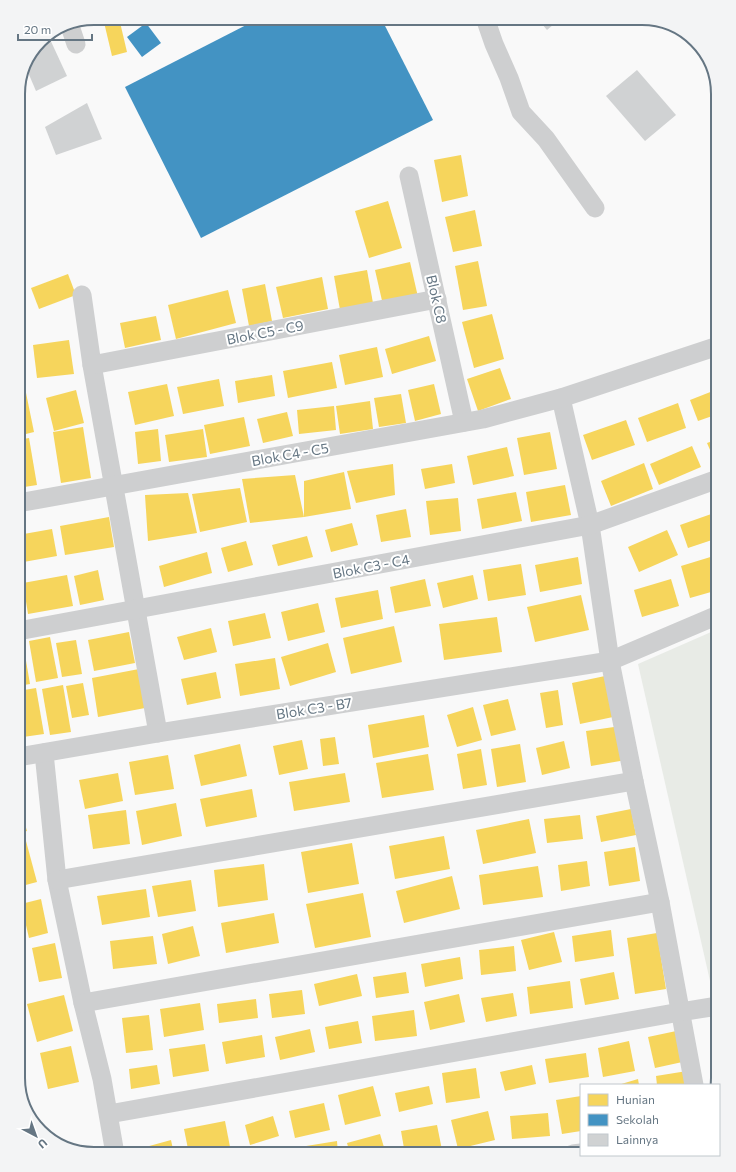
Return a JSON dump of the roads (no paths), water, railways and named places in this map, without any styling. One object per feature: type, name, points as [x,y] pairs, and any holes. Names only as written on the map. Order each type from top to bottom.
[{"type":"street","points":[[487,25],[521,112],[546,139],[596,208]]},
{"type":"street","points":[[71,29],[76,44]]},
{"type":"street","name":"Blok C8","points":[[409,176],[464,422]]},
{"type":"street","points":[[82,295],[92,365],[158,733]]},
{"type":"street","name":"Blok C5 - C9","points":[[92,365],[437,299]]},
{"type":"street","name":"Blok C4 - C5","points":[[25,502],[483,419],[561,398],[711,348]]},
{"type":"street","points":[[561,398],[590,525],[610,661],[660,902],[694,1084]]},
{"type":"street","name":"Blok C3 - C4","points":[[25,631],[590,525],[711,482]]},
{"type":"street","name":"Blok C3 - B7","points":[[25,756],[158,733],[610,661],[711,618]]},
{"type":"street","points":[[44,753],[57,880],[83,1003],[102,1079],[114,1147]]},
{"type":"street","points":[[57,880],[634,781]]},
{"type":"street","points":[[83,1003],[660,902]]},
{"type":"street","points":[[109,1114],[711,1007]]}]
